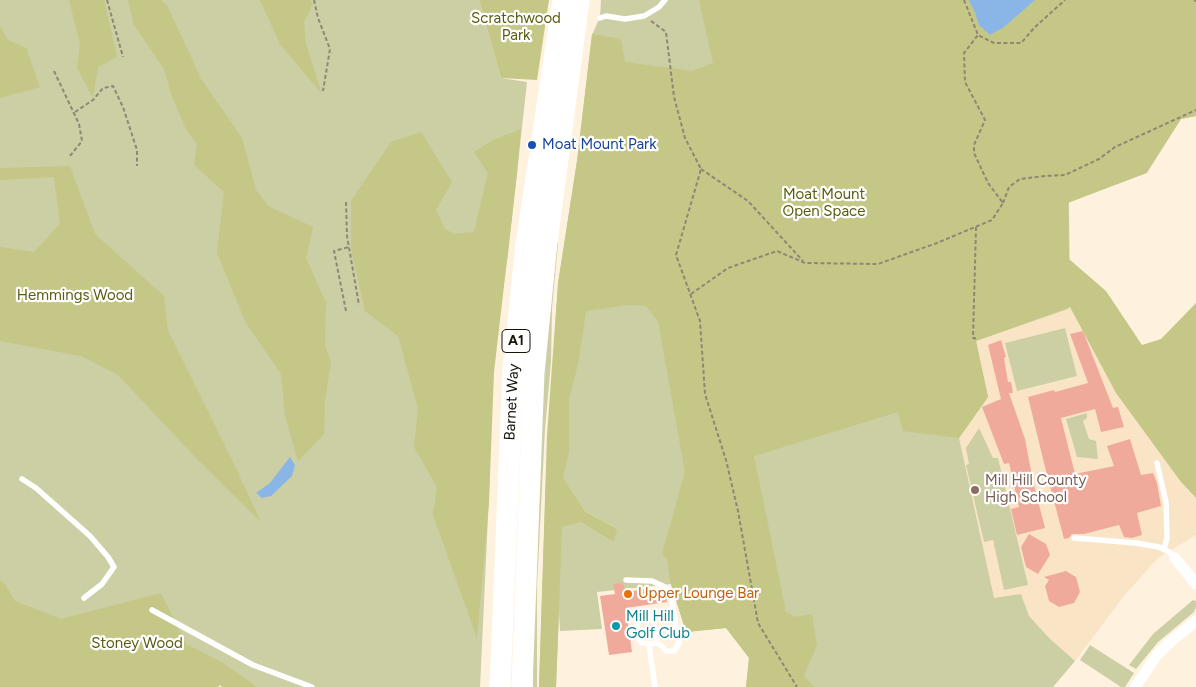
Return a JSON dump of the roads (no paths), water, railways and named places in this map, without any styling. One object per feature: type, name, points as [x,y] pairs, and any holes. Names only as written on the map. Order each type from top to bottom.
[{"type":"highway","name":"Barnet Way","points":[[500,687],[514,360],[526,244],[563,0]]},
{"type":"highway","name":"Barnet Way","points":[[522,687],[534,373],[547,242],[579,0]]},
{"type":"street","points":[[1175,558],[1196,584]]},
{"type":"street","points":[[1135,687],[1157,655],[1196,621]]},
{"type":"lane","points":[[600,18],[606,16],[625,19],[644,16],[659,7],[665,0]]},
{"type":"lane","points":[[1157,463],[1166,502],[1167,538],[1164,549]]},
{"type":"lane","points":[[22,479],[36,488],[90,536],[114,567],[102,584],[84,598]]},
{"type":"lane","points":[[1074,538],[1136,543],[1159,547],[1169,552],[1175,558]]},
{"type":"lane","points":[[626,580],[652,581],[670,591],[679,644],[674,651],[666,651],[657,643],[642,643],[639,639],[636,618],[640,612],[647,612],[653,615],[657,643]]},
{"type":"lane","points":[[152,610],[252,665],[312,687]]},
{"type":"lane","points":[[649,644],[654,687]]},
{"type":"water","points":[[969,0],[1035,0],[1004,27],[990,35],[979,25]]},
{"type":"water","points":[[290,457],[295,465],[292,476],[271,496],[262,498],[256,493],[270,483]]},
{"type":"place","name":"Moat Mount Park","points":[[532,145]]},
{"type":"place","name":"Mill Hill County High School","points":[[975,490]]},
{"type":"place","name":"Upper Lounge Bar","points":[[628,594]]},
{"type":"place","name":"Mill Hill Golf Club","points":[[616,626]]},
{"type":"park label","name":"Scratchwood Park","points":[[516,28]]},
{"type":"park label","name":"Moat Mount Open Space","points":[[824,204]]},
{"type":"park label","name":"Hemmings Wood","points":[[75,296]]},
{"type":"park label","name":"Stoney Wood","points":[[137,644]]}]
